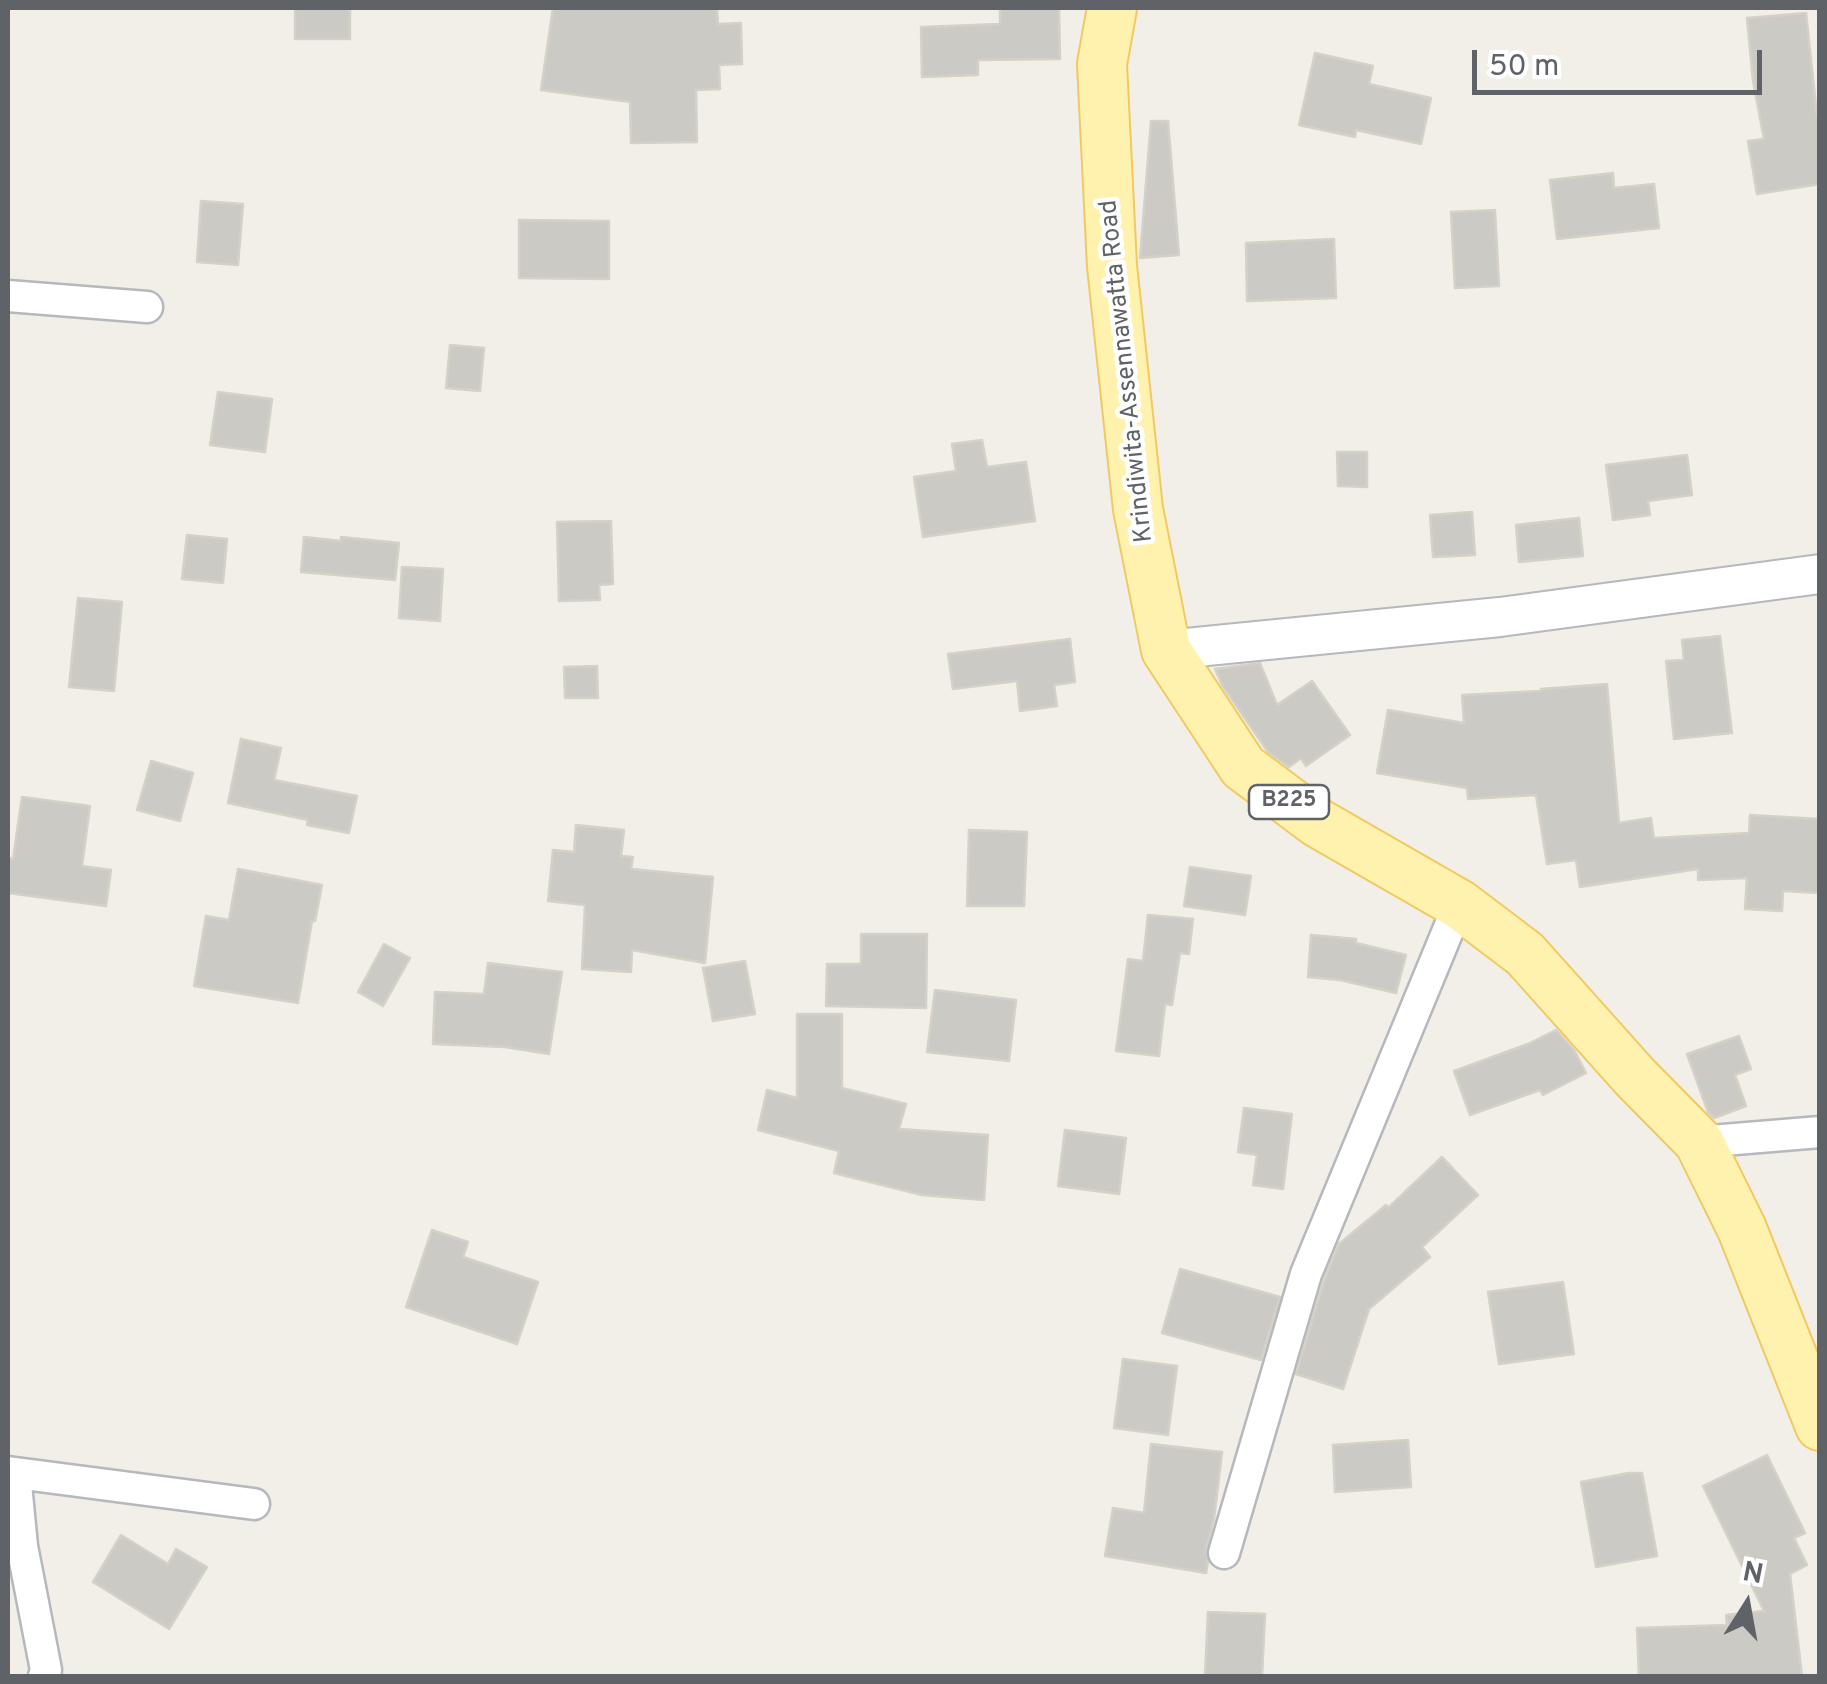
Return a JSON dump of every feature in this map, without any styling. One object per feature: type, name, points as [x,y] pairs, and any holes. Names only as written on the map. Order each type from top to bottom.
[{"type":"main road","name":"Krindiwita-Assennawatta Road","points":[[1112,8],[1102,64],[1112,266],[1138,508],[1166,650],[1242,767],[1318,822],[1459,904],[1525,954],[1699,1142],[1742,1230],[1820,1426]]},
{"type":"street","points":[[8,296],[147,307]]},
{"type":"street","points":[[1166,650],[1500,617],[1820,574]]},
{"type":"street","points":[[1224,1553],[1306,1274],[1459,904]]},
{"type":"street","points":[[1699,1142],[1820,1132]]},
{"type":"street","points":[[44,1676],[11,1472],[254,1504]]},
{"type":"building","points":[[295,8],[350,8],[350,39],[295,39]]},
{"type":"building","points":[[553,8],[717,8],[718,24],[741,23],[742,64],[719,65],[720,89],[696,90],[697,142],[631,143],[630,102],[541,90]]},
{"type":"building","points":[[1000,8],[1059,8],[1060,59],[978,60],[978,75],[922,77],[921,27],[1000,24]]},
{"type":"building","points":[[1806,13],[1820,116],[1820,184],[1757,194],[1748,141],[1764,139],[1747,18]]},
{"type":"building","points":[[1315,53],[1373,66],[1369,84],[1431,98],[1421,144],[1356,130],[1355,137],[1299,125]]},
{"type":"building","points":[[1151,121],[1168,121],[1179,255],[1140,258]]},
{"type":"building","points":[[1613,173],[1614,188],[1654,184],[1659,228],[1557,239],[1550,180]]},
{"type":"building","points":[[201,201],[243,204],[238,265],[197,262]]},
{"type":"building","points":[[1495,210],[1499,286],[1455,288],[1451,212]]},
{"type":"building","points":[[519,220],[609,221],[609,279],[519,278]]},
{"type":"building","points":[[1334,239],[1336,298],[1247,301],[1246,243]]},
{"type":"building","points":[[450,345],[484,348],[480,391],[446,388]]},
{"type":"building","points":[[218,392],[272,399],[265,452],[210,445]]},
{"type":"building","points":[[982,440],[987,467],[1026,462],[1035,521],[923,537],[914,477],[956,471],[952,444]]},
{"type":"building","points":[[1337,452],[1367,452],[1367,487],[1338,486]]},
{"type":"building","points":[[1687,455],[1692,495],[1648,501],[1650,515],[1613,520],[1606,465]]},
{"type":"building","points":[[1472,512],[1475,555],[1433,557],[1430,515]]},
{"type":"building","points":[[1579,518],[1583,556],[1519,562],[1516,525]]},
{"type":"building","points":[[611,521],[613,584],[599,585],[600,600],[559,601],[557,522]]},
{"type":"building","points":[[187,535],[227,539],[223,583],[182,579]]},
{"type":"building","points":[[304,537],[399,543],[395,580],[301,572]]},
{"type":"building","points":[[402,567],[443,569],[440,621],[399,618]]},
{"type":"building","points":[[78,598],[122,602],[114,691],[69,687]]},
{"type":"building","points":[[1720,636],[1732,733],[1674,739],[1666,661],[1684,660],[1682,640]]},
{"type":"building","points":[[1070,639],[1075,682],[1054,685],[1057,706],[1020,711],[1017,681],[953,689],[948,654]]},
{"type":"building","points":[[1260,663],[1277,705],[1312,681],[1350,735],[1306,766],[1301,758],[1289,767],[1268,752],[1215,669]]},
{"type":"building","points":[[597,666],[598,698],[565,698],[564,667]]},
{"type":"building","points":[[1607,684],[1619,823],[1651,818],[1654,838],[1749,833],[1750,815],[1820,819],[1820,893],[1783,891],[1782,911],[1745,909],[1747,878],[1698,880],[1698,869],[1580,887],[1576,860],[1547,864],[1536,795],[1468,799],[1467,788],[1377,773],[1388,710],[1464,723],[1462,695]]},
{"type":"building","points":[[241,739],[281,748],[274,780],[357,796],[349,833],[228,803]]},
{"type":"building","points":[[151,761],[193,773],[180,821],[137,810]]},
{"type":"building","points":[[22,797],[90,806],[82,866],[111,870],[106,906],[8,893],[8,858],[13,859]]},
{"type":"building","points":[[576,825],[624,830],[621,856],[633,857],[631,869],[713,877],[705,963],[632,950],[631,972],[582,969],[585,905],[548,901],[553,850],[574,852]]},
{"type":"building","points":[[969,830],[1027,832],[1024,906],[967,906]]},
{"type":"building","points":[[1190,867],[1251,876],[1245,915],[1184,906]]},
{"type":"building","points":[[238,869],[322,885],[298,1003],[194,986],[206,916],[229,920]]},
{"type":"building","points":[[1148,915],[1193,919],[1189,954],[1180,953],[1172,1005],[1165,1004],[1159,1056],[1116,1051],[1128,959],[1143,961]]},
{"type":"building","points":[[861,934],[927,934],[926,1008],[826,1006],[827,964],[861,964]]},
{"type":"building","points":[[1311,935],[1356,939],[1356,943],[1406,955],[1396,993],[1308,977]]},
{"type":"building","points":[[384,944],[410,958],[383,1006],[358,992]]},
{"type":"building","points":[[745,961],[755,1014],[713,1021],[703,968]]},
{"type":"building","points":[[488,963],[562,972],[549,1054],[505,1047],[433,1044],[435,992],[484,994]]},
{"type":"building","points":[[935,990],[1016,1000],[1009,1061],[927,1052]]},
{"type":"building","points":[[797,1014],[842,1014],[842,1088],[906,1104],[899,1129],[988,1135],[984,1200],[922,1195],[834,1173],[839,1151],[758,1130],[767,1090],[797,1098]]},
{"type":"building","points":[[1556,1030],[1574,1050],[1586,1073],[1543,1095],[1540,1090],[1470,1115],[1454,1071]]},
{"type":"building","points":[[1739,1036],[1751,1069],[1735,1075],[1746,1106],[1714,1118],[1708,1112],[1687,1054]]},
{"type":"building","points":[[1244,1108],[1292,1114],[1283,1189],[1253,1185],[1257,1155],[1238,1152]]},
{"type":"building","points":[[1065,1130],[1126,1138],[1119,1194],[1058,1186]]},
{"type":"building","points":[[1442,1157],[1478,1195],[1422,1247],[1430,1257],[1369,1309],[1343,1389],[1296,1374],[1339,1244],[1386,1205],[1388,1208]]},
{"type":"building","points":[[432,1230],[468,1242],[463,1257],[538,1282],[517,1344],[406,1307]]},
{"type":"building","points":[[1180,1269],[1280,1297],[1261,1360],[1162,1333]]},
{"type":"building","points":[[1563,1282],[1574,1354],[1499,1364],[1488,1292]]},
{"type":"building","points":[[1123,1359],[1177,1366],[1168,1435],[1114,1428]]},
{"type":"building","points":[[1408,1440],[1411,1487],[1335,1492],[1333,1445]]},
{"type":"building","points":[[1151,1444],[1222,1452],[1214,1519],[1206,1549],[1206,1573],[1105,1556],[1113,1508],[1144,1513]]},
{"type":"building","points":[[1767,1455],[1805,1533],[1794,1538],[1807,1565],[1790,1574],[1802,1676],[1639,1676],[1637,1628],[1727,1625],[1726,1615],[1764,1611],[1703,1486]]},
{"type":"building","points":[[1642,1473],[1657,1556],[1596,1567],[1581,1482]]},
{"type":"building","points":[[121,1535],[168,1564],[176,1549],[207,1567],[169,1629],[93,1582]]},
{"type":"building","points":[[1208,1612],[1265,1614],[1262,1676],[1205,1676]]}]
